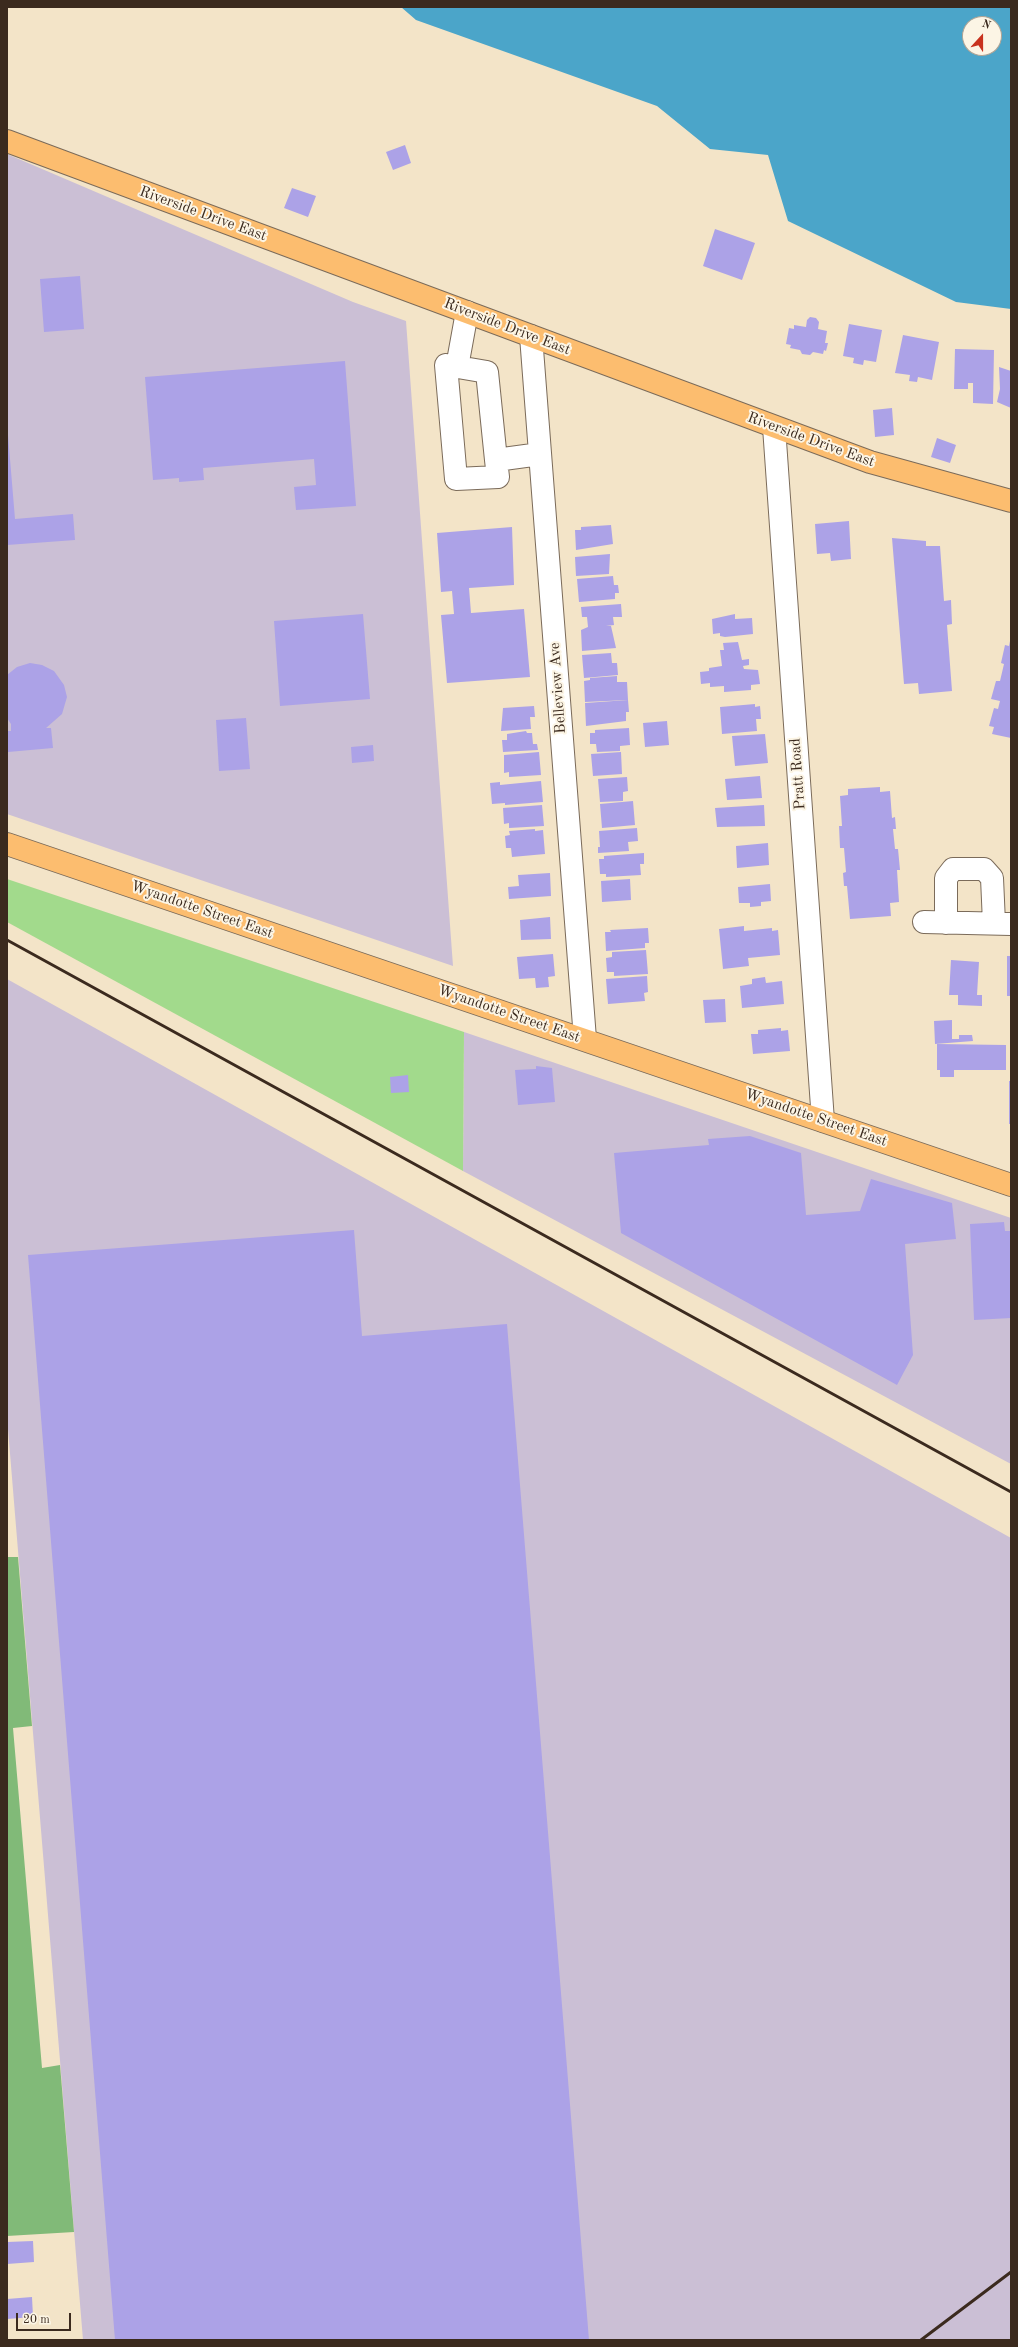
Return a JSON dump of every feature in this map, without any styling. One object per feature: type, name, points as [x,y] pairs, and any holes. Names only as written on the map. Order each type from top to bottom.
[{"type":"main road","name":"Riverside Drive East","points":[[7,141],[870,462],[1011,501]]},
{"type":"main road","name":"Wyandotte Street East","points":[[7,844],[1011,1185]]},
{"type":"street","points":[[458,367],[467,312]]},
{"type":"street","name":"Belleview Ave","points":[[531,336],[585,1040]]},
{"type":"street","points":[[446,365],[487,372],[496,460],[498,477],[456,479],[446,365]]},
{"type":"street","name":"Pratt Road","points":[[774,426],[823,1121]]},
{"type":"street","points":[[496,460],[540,454]]},
{"type":"street","points":[[924,922],[946,923],[1002,924],[992,878],[984,869],[953,869],[946,878],[946,923]]},
{"type":"shaded area","points":[[7,154],[353,302],[406,321],[453,966],[7,814]]},
{"type":"shaded area","points":[[7,979],[1011,1538],[1011,2340],[83,2340],[7,1417]]},
{"type":"shaded area","points":[[464,1032],[1011,1218],[1011,1464],[463,1171]]},
{"type":"green space","points":[[7,879],[464,1032],[463,1171],[7,922]]},
{"type":"green space","points":[[7,1557],[18,1557],[32,1726],[13,1728],[42,2068],[60,2065],[74,2232],[7,2236]]},
{"type":"water","points":[[401,7],[1011,7],[1011,309],[956,302],[788,221],[768,155],[710,149],[657,106],[416,20]]},
{"type":"building","points":[[405,145],[411,163],[393,170],[386,152]]},
{"type":"building","points":[[292,188],[316,196],[308,217],[284,208]]},
{"type":"building","points":[[715,229],[755,243],[742,280],[703,266]]},
{"type":"building","points":[[80,276],[84,329],[44,332],[40,279]]},
{"type":"building","points":[[810,317],[816,318],[819,322],[818,329],[827,331],[825,343],[828,343],[826,351],[824,350],[823,354],[813,352],[810,355],[802,354],[800,350],[790,348],[791,345],[786,344],[789,328],[794,329],[794,325],[806,327],[807,320]]},
{"type":"building","points":[[849,324],[882,330],[876,362],[864,360],[863,365],[853,363],[854,358],[843,356]]},
{"type":"building","points":[[903,335],[939,342],[932,380],[918,377],[917,382],[909,381],[910,375],[895,373]]},
{"type":"building","points":[[955,349],[994,350],[993,404],[973,403],[973,383],[968,383],[968,389],[954,389]]},
{"type":"building","points":[[345,361],[356,506],[296,510],[294,487],[316,485],[314,459],[203,468],[204,480],[179,482],[179,478],[153,480],[145,377]]},
{"type":"building","points":[[999,367],[1011,371],[1011,408],[997,402],[1000,389]]},
{"type":"building","points":[[892,408],[894,435],[875,437],[873,410]]},
{"type":"building","points":[[7,423],[15,519],[73,514],[75,540],[7,545]]},
{"type":"building","points":[[937,438],[956,445],[950,463],[931,457]]},
{"type":"building","points":[[849,521],[851,559],[831,561],[830,553],[817,554],[815,524]]},
{"type":"building","points":[[611,525],[613,544],[576,550],[575,530],[581,530],[581,527]]},
{"type":"building","points":[[512,527],[514,585],[469,588],[471,613],[524,609],[530,677],[447,683],[441,615],[454,614],[452,591],[441,592],[437,533]]},
{"type":"building","points":[[892,538],[926,541],[926,546],[940,546],[944,601],[951,600],[952,624],[947,625],[952,691],[919,694],[918,683],[904,684]]},
{"type":"building","points":[[610,554],[609,574],[576,576],[575,557]]},
{"type":"building","points":[[613,576],[614,585],[618,585],[619,593],[615,593],[615,599],[579,602],[577,579]]},
{"type":"building","points":[[621,604],[622,617],[613,617],[614,625],[606,626],[611,626],[616,648],[582,651],[581,630],[588,627],[587,617],[582,617],[581,607]]},
{"type":"building","points":[[363,614],[370,699],[280,706],[274,621]]},
{"type":"building","points":[[735,614],[735,619],[752,618],[753,634],[725,637],[720,636],[720,633],[713,634],[712,619]]},
{"type":"building","points":[[1010,641],[1011,738],[992,734],[994,727],[989,726],[994,708],[998,709],[1000,701],[991,699],[996,681],[1000,681],[1004,664],[1001,663],[1005,645],[1009,646]]},
{"type":"building","points":[[738,642],[742,660],[749,659],[749,665],[743,666],[744,669],[758,670],[760,684],[751,685],[751,690],[724,692],[724,686],[710,687],[710,683],[701,684],[700,672],[709,671],[709,668],[722,666],[720,650],[724,650],[723,643]]},
{"type":"building","points":[[611,653],[612,663],[617,663],[618,675],[584,678],[582,655]]},
{"type":"building","points":[[30,663],[42,665],[54,671],[64,685],[67,697],[62,714],[46,728],[51,728],[53,748],[8,752],[7,731],[11,731],[11,724],[7,718],[7,675],[17,667]]},
{"type":"building","points":[[617,676],[617,682],[627,682],[628,700],[585,702],[584,681],[590,680],[590,678]]},
{"type":"building","points":[[628,700],[629,712],[626,712],[626,721],[586,726],[585,703]]},
{"type":"building","points":[[755,704],[755,707],[760,706],[761,719],[756,719],[757,731],[722,734],[720,707]]},
{"type":"building","points":[[534,706],[535,717],[530,717],[531,729],[501,731],[503,708]]},
{"type":"building","points":[[246,718],[250,769],[219,771],[216,720]]},
{"type":"building","points":[[667,721],[669,745],[645,747],[643,723]]},
{"type":"building","points":[[629,728],[630,745],[620,746],[620,751],[597,752],[596,744],[590,744],[590,733],[595,733],[595,730]]},
{"type":"building","points":[[526,731],[527,733],[532,733],[533,744],[537,744],[538,750],[503,752],[502,740],[507,740],[507,734]]},
{"type":"building","points":[[765,734],[768,763],[735,766],[732,736]]},
{"type":"building","points":[[373,745],[374,761],[352,763],[351,747]]},
{"type":"building","points":[[539,752],[541,775],[509,777],[509,772],[504,773],[504,755]]},
{"type":"building","points":[[621,752],[622,774],[593,776],[591,754]]},
{"type":"building","points":[[760,776],[762,798],[727,800],[725,779]]},
{"type":"building","points":[[627,777],[628,791],[623,792],[623,801],[600,802],[598,779]]},
{"type":"building","points":[[541,781],[543,802],[505,805],[505,803],[492,804],[490,783],[500,782],[500,785]]},
{"type":"building","points":[[880,787],[880,792],[890,791],[892,818],[895,817],[896,829],[893,829],[895,849],[898,849],[900,870],[897,870],[899,902],[890,903],[891,916],[850,919],[847,886],[844,886],[843,873],[846,872],[844,848],[840,848],[839,826],[842,826],[840,796],[848,795],[848,789]]},
{"type":"building","points":[[633,801],[635,825],[602,828],[600,804]]},
{"type":"building","points":[[542,805],[544,826],[509,828],[509,823],[504,824],[503,808]]},
{"type":"building","points":[[764,805],[765,826],[717,827],[715,808]]},
{"type":"building","points":[[637,828],[638,841],[628,842],[629,851],[598,853],[598,847],[600,847],[599,831]]},
{"type":"building","points":[[535,829],[535,831],[543,830],[545,854],[512,857],[511,848],[506,848],[505,836],[510,835],[509,831]]},
{"type":"building","points":[[768,843],[769,865],[737,868],[736,846]]},
{"type":"building","points":[[644,853],[644,864],[640,864],[641,875],[606,877],[606,874],[600,874],[599,859],[604,859],[604,856]]},
{"type":"building","points":[[550,873],[551,896],[509,899],[508,887],[519,886],[518,875]]},
{"type":"building","points":[[630,879],[631,900],[602,902],[601,881]]},
{"type":"building","points":[[770,884],[771,901],[761,902],[761,906],[750,907],[750,903],[739,903],[738,887]]},
{"type":"building","points":[[550,917],[551,939],[521,940],[520,920]]},
{"type":"building","points":[[744,926],[744,931],[772,928],[772,931],[778,930],[780,955],[748,958],[749,966],[723,969],[719,929]]},
{"type":"building","points":[[648,928],[649,943],[645,943],[645,948],[606,951],[605,932],[611,932],[610,930]]},
{"type":"building","points":[[646,950],[648,974],[614,976],[614,972],[607,972],[606,958],[612,957],[612,952]]},
{"type":"building","points":[[553,954],[555,976],[548,977],[549,987],[536,988],[535,978],[519,979],[517,957]]},
{"type":"building","points":[[1007,956],[1011,956],[1011,996],[1007,996]]},
{"type":"building","points":[[951,960],[979,962],[977,995],[982,995],[982,1006],[958,1005],[958,995],[949,995]]},
{"type":"building","points":[[647,976],[648,992],[644,993],[645,1001],[608,1004],[606,979]]},
{"type":"building","points":[[765,977],[766,983],[782,981],[784,1004],[742,1008],[740,986],[752,984],[752,979]]},
{"type":"building","points":[[725,999],[726,1022],[705,1023],[703,1000]]},
{"type":"building","points":[[952,1020],[952,1039],[959,1039],[959,1035],[972,1035],[973,1041],[935,1044],[934,1021]]},
{"type":"building","points":[[781,1028],[781,1031],[788,1030],[790,1051],[753,1054],[751,1034],[758,1034],[758,1030]]},
{"type":"building","points":[[937,1044],[1006,1045],[1006,1070],[954,1070],[954,1077],[940,1077],[940,1070],[937,1070]]},
{"type":"building","points":[[536,1066],[552,1068],[555,1102],[518,1105],[515,1070],[536,1069]]},
{"type":"building","points":[[408,1075],[409,1092],[391,1093],[390,1077]]},
{"type":"building","points":[[1009,1081],[1011,1081],[1011,1124],[1009,1124]]},
{"type":"building","points":[[750,1136],[801,1153],[806,1215],[860,1211],[871,1179],[952,1203],[956,1239],[905,1244],[913,1355],[897,1385],[621,1233],[614,1153],[709,1145],[708,1139]]},
{"type":"building","points":[[1004,1222],[1005,1231],[1011,1231],[1011,1318],[974,1320],[970,1224]]},
{"type":"building","points":[[354,1230],[362,1336],[507,1324],[589,2340],[115,2340],[28,1255]]},
{"type":"building","points":[[33,2241],[34,2262],[7,2264],[7,2242]]},
{"type":"building","points":[[32,2297],[33,2317],[7,2319],[7,2299]]},
{"type":"railway","points":[[7,940],[1011,1492]]},
{"type":"railway","points":[[921,2340],[1011,2272]]}]
